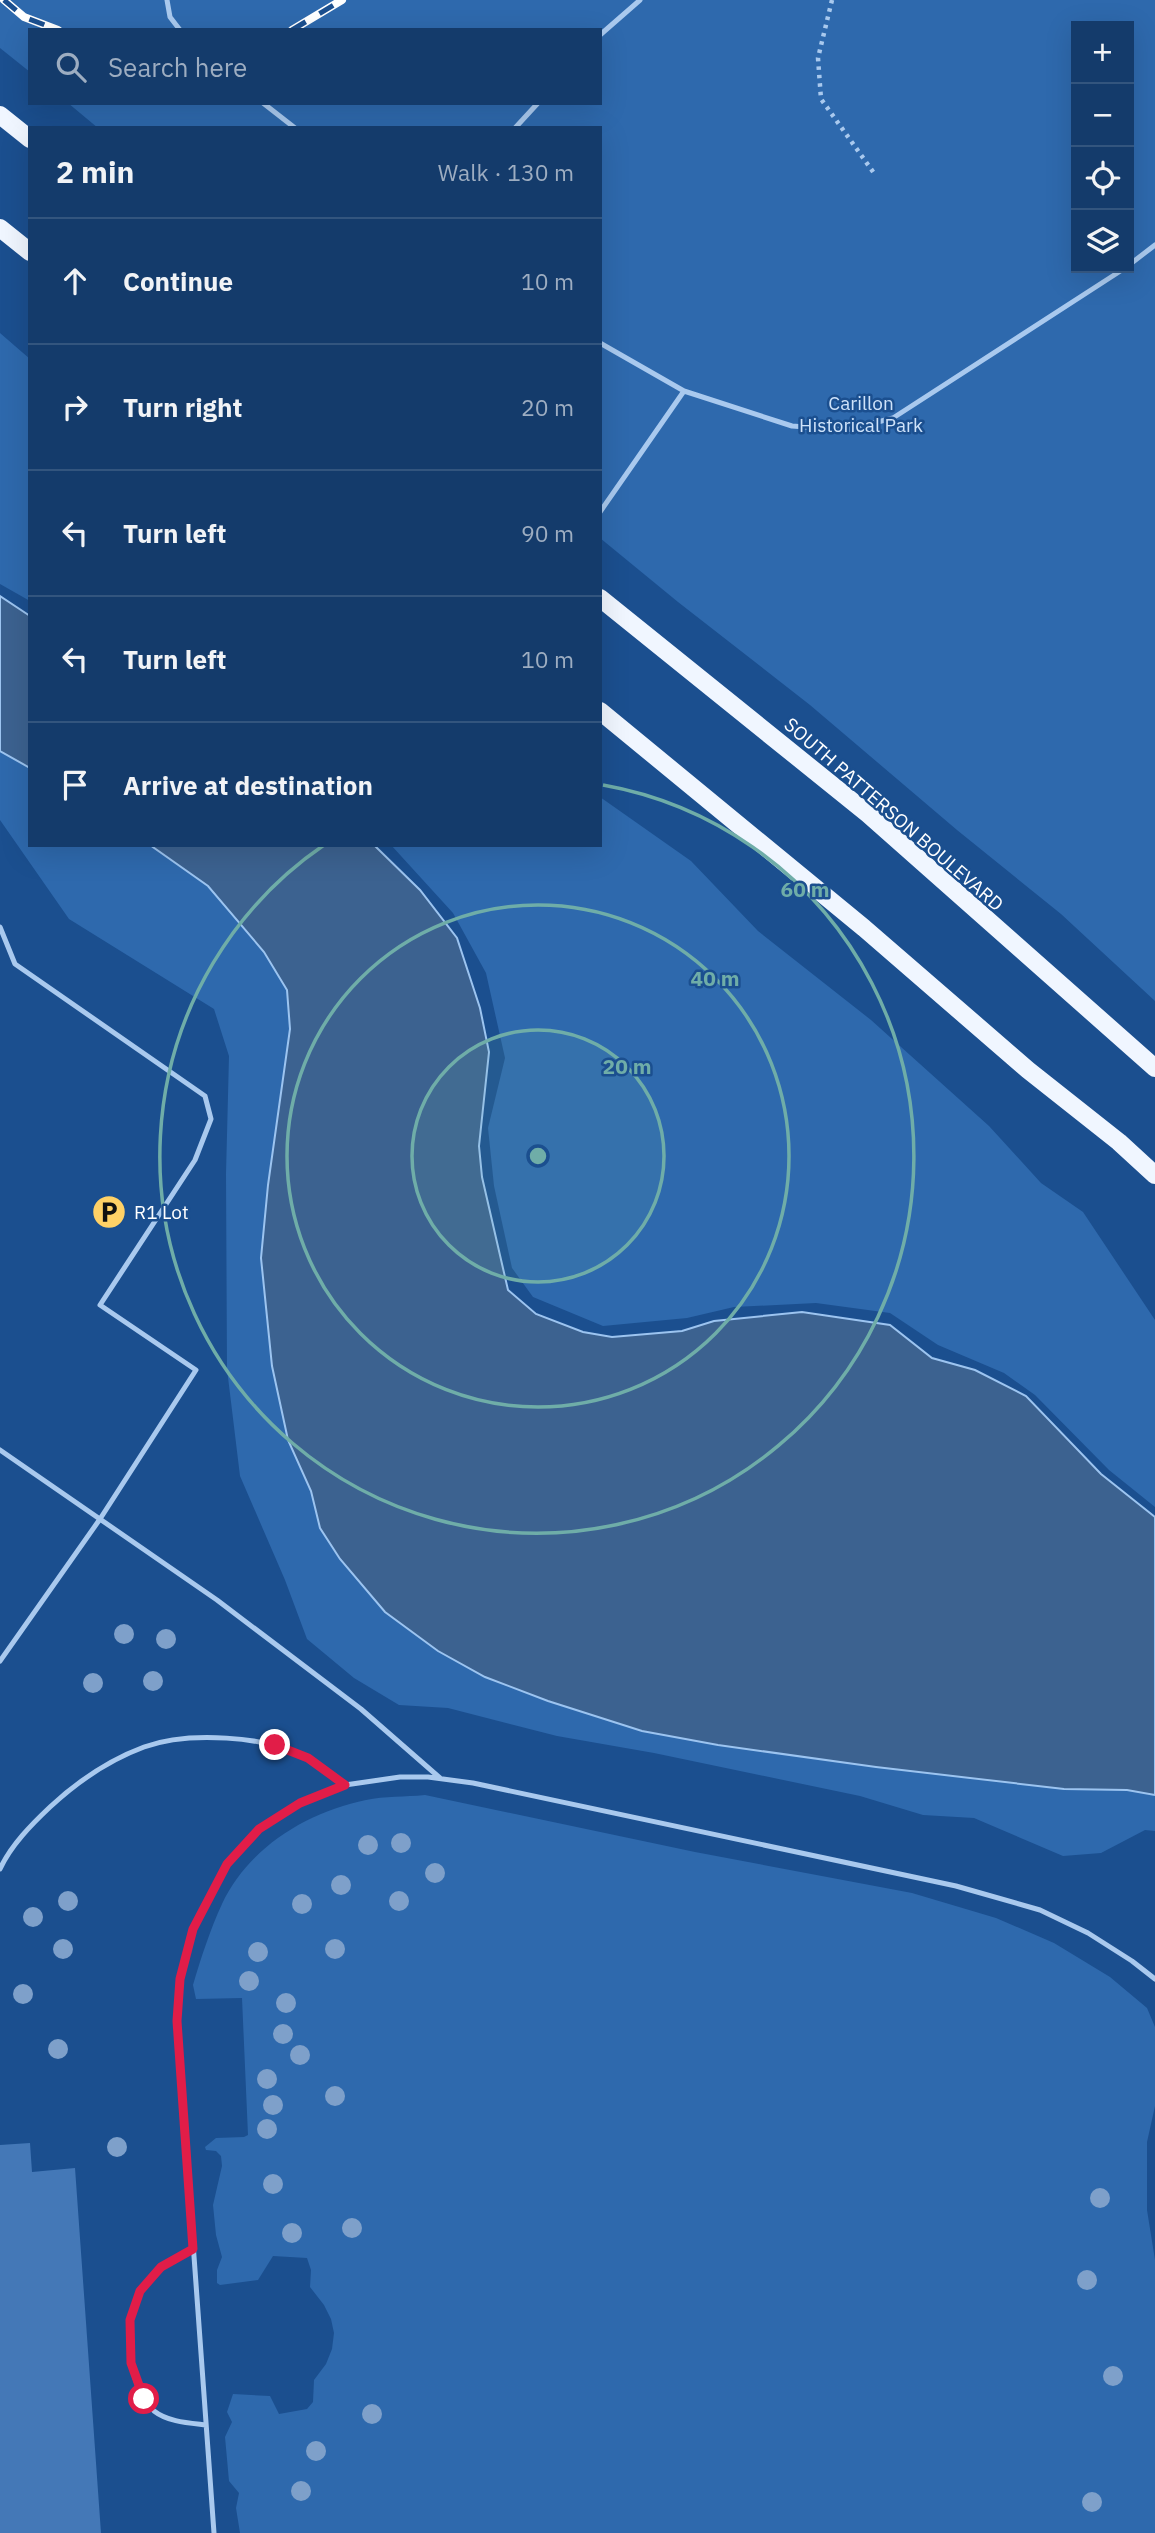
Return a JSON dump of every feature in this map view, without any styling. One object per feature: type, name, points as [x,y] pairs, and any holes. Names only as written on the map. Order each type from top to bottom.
[{"type":"main road","points":[[0,115],[28,137]]},
{"type":"main road","points":[[0,228],[28,250]]},
{"type":"main road","name":"SOUTH PATTERSON BOULEVARD","points":[[602,600],[868,814],[1155,1068]]},
{"type":"main road","points":[[602,713],[864,928],[1028,1070],[1119,1142],[1155,1175]]},
{"type":"lane","points":[[167,0],[170,18],[178,28]]},
{"type":"lane","points":[[602,33],[640,0]]},
{"type":"lane","points":[[266,105],[292,126]]},
{"type":"lane","points":[[517,126],[536,105]]},
{"type":"lane","points":[[1134,262],[1155,245]]},
{"type":"lane","points":[[602,344],[684,391],[792,426],[847,430],[893,418],[1118,273]]},
{"type":"lane","points":[[602,509],[684,391]]},
{"type":"lane","points":[[0,927],[15,964],[205,1096],[211,1119],[195,1160],[100,1305],[196,1370],[100,1519],[0,1661]]},
{"type":"lane","points":[[0,1450],[217,1600],[361,1709],[440,1778]]},
{"type":"lane","points":[[0,1869],[19,1840],[62,1796],[91,1774],[147,1746],[208,1738],[241,1739],[275,1745],[308,1758],[345,1785]]},
{"type":"lane","points":[[214,2533],[177,2021],[180,1979],[193,1929],[227,1864],[259,1829],[300,1803],[345,1785],[400,1777],[440,1778],[487,1785],[956,1886],[1040,1910],[1088,1933],[1155,1979]]},
{"type":"lane","points":[[193,2249],[161,2267],[140,2291],[130,2320],[131,2363],[144,2399],[155,2412],[176,2421],[206,2425]]},
{"type":"path","points":[[832,0],[818,58],[821,99],[876,176]]},
{"type":"green space","name":"Carillon Historical Park","points":[[0,0],[1155,0],[1155,1001],[1061,914],[810,705],[602,540],[602,126],[96,126],[70,105],[602,105],[602,28],[28,28],[28,70],[0,48]]},
{"type":"green space","points":[[0,333],[28,357],[28,600],[0,584]]},
{"type":"green space","points":[[0,751],[28,767],[28,847],[153,847],[208,886],[264,952],[287,990],[290,1029],[268,1185],[261,1258],[288,1440],[311,1491],[320,1528],[385,1612],[438,1651],[485,1677],[548,1701],[803,1756],[1064,1789],[1127,1790],[1155,1795],[1155,1831],[1145,1830],[1101,1853],[1063,1856],[974,1818],[923,1815],[860,1796],[654,1753],[557,1736],[448,1708],[399,1705],[354,1678],[307,1639],[240,1476],[227,1369],[226,1174],[229,1056],[214,1009],[69,919],[0,820]]},
{"type":"green space","points":[[602,798],[691,861],[758,931],[871,1020],[989,1126],[1041,1183],[1083,1212],[1155,1320],[1155,1507],[1109,1470],[1035,1395],[1004,1373],[938,1345],[890,1313],[816,1303],[734,1307],[687,1318],[603,1326],[533,1297],[512,1268],[494,1186],[488,1128],[505,1058],[486,973],[453,913],[393,847],[602,847]]},
{"type":"green space","points":[[425,1795],[695,1852],[912,1893],[996,1918],[1054,1943],[1110,1977],[1147,2008],[1155,2027],[1155,2106],[1147,2142],[1147,2210],[1155,2260],[1155,2533],[240,2533],[236,2508],[239,2493],[229,2481],[225,2437],[232,2422],[227,2412],[233,2394],[270,2396],[279,2414],[307,2409],[313,2402],[314,2380],[326,2364],[332,2349],[334,2333],[324,2305],[310,2287],[311,2270],[307,2258],[273,2256],[258,2280],[220,2285],[217,2283],[217,2270],[222,2257],[216,2235],[213,2205],[222,2166],[221,2156],[216,2151],[206,2150],[205,2147],[216,2138],[248,2135],[242,1998],[196,1999],[193,1985],[222,1904],[233,1884],[263,1850],[301,1823],[322,1813],[373,1799]]},
{"type":"shaded area","points":[[0,596],[28,615],[28,767],[0,751]]},
{"type":"shaded area","points":[[153,847],[376,847],[420,890],[457,938],[480,1008],[489,1052],[479,1146],[482,1177],[508,1290],[536,1314],[583,1332],[612,1337],[682,1331],[714,1321],[802,1312],[890,1325],[932,1358],[975,1370],[1026,1396],[1101,1474],[1155,1517],[1155,1795],[1127,1790],[1064,1789],[876,1767],[718,1745],[642,1731],[548,1701],[485,1677],[438,1651],[385,1612],[340,1559],[320,1528],[311,1491],[288,1440],[272,1366],[261,1258],[268,1185],[290,1029],[287,990],[264,952],[208,886]]},
{"type":"building","points":[[30,2143],[32,2172],[75,2168],[101,2533],[0,2533],[0,2145]]},
{"type":"railway","points":[[4,0],[24,17],[53,28]]},
{"type":"railway","points":[[295,28],[342,0]]},
{"type":"place","name":"R1 Lot","points":[[109,1212]]},
{"type":"route","points":[[144,2399],[131,2363],[130,2320],[140,2291],[161,2267],[193,2249],[177,2021],[180,1979],[193,1929],[227,1864],[259,1829],[300,1803],[345,1785],[308,1758],[275,1745]]}]
